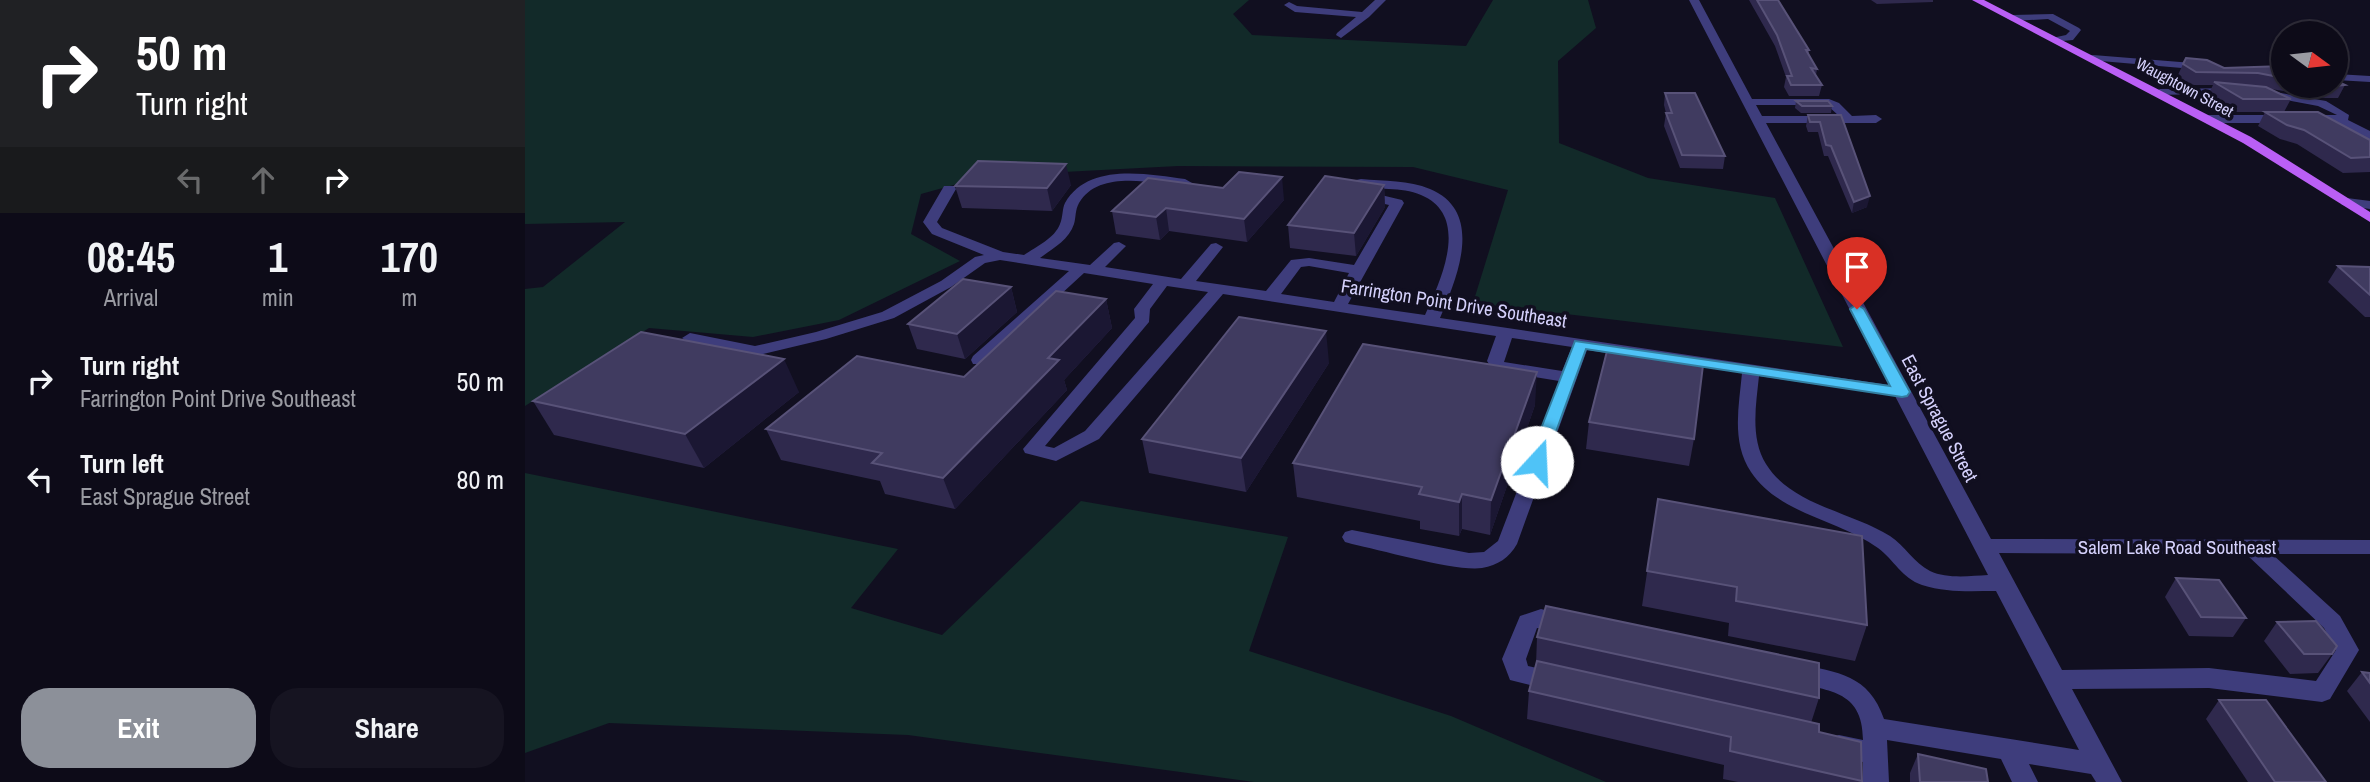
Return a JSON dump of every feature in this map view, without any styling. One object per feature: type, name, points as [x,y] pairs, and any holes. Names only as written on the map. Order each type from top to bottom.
[{"type":"main road","name":"Waughtown Street","points":[[1977,0],[2160,92],[2247,140],[2370,218]]},
{"type":"street","points":[[1341,35],[1381,0]]},
{"type":"street","name":"East Sprague Street","points":[[1694,0],[2104,773]]},
{"type":"street","points":[[1289,5],[1296,9],[1366,15]]},
{"type":"street","points":[[2012,18],[2050,16],[2076,30],[2069,38],[2056,40]]},
{"type":"street","points":[[2094,58],[2215,68]]},
{"type":"street","points":[[2349,78],[2370,79]]},
{"type":"street","points":[[2160,92],[2222,89],[2262,93],[2327,105],[2341,111],[2345,117],[2209,119]]},
{"type":"street","points":[[1748,102],[1829,102],[1849,119]]},
{"type":"street","points":[[1758,120],[1876,119]]},
{"type":"street","points":[[2338,119],[2370,136]]},
{"type":"street","points":[[1027,260],[1065,230],[1071,205],[1081,192],[1097,183],[1115,177],[1185,183]]},
{"type":"street","points":[[1339,307],[1388,223],[1397,202],[1343,187],[1426,192],[1437,198],[1452,213],[1457,224],[1448,278],[1431,321]]},
{"type":"street","name":"Farrington Point Drive Southeast","points":[[949,189],[930,222],[937,231],[1000,256],[1902,392]]},
{"type":"street","points":[[2347,202],[2370,205]]},
{"type":"street","points":[[979,359],[1087,269],[1119,246]]},
{"type":"street","points":[[1185,284],[1216,247]]},
{"type":"street","points":[[690,338],[755,351],[820,336],[888,314],[946,284],[980,260],[1000,256]]},
{"type":"street","points":[[1271,297],[1296,263],[1345,267],[1357,272]]},
{"type":"street","points":[[1163,281],[1142,309],[1143,319],[1032,449],[1056,455],[1093,435],[1219,289]]},
{"type":"street","points":[[1506,332],[1495,361],[1499,366],[1568,377]]},
{"type":"street","points":[[1352,537],[1469,561],[1484,561],[1498,556],[1507,544],[1581,344]]},
{"type":"street","points":[[1751,369],[1748,406],[1750,450],[1764,474],[1775,485],[1805,505],[1887,544],[1907,566],[1929,580],[2004,583]]},
{"type":"street","name":"Salem Lake Road Southeast","points":[[1984,547],[2370,547]]},
{"type":"street","points":[[2053,680],[2209,678],[2322,692],[2348,650],[2332,622],[2251,547]]},
{"type":"street","points":[[1571,685],[1518,673],[1514,659],[1528,622],[1541,618],[1581,627]]},
{"type":"street","points":[[1769,667],[1837,681],[1861,694],[1870,708],[1875,728],[1876,782]]},
{"type":"street","points":[[1875,728],[2009,749],[2104,773]]},
{"type":"street","points":[[1823,742],[1875,754]]},
{"type":"street","points":[[2009,749],[2025,782]]},
{"type":"green space","points":[[525,0],[1249,0],[1233,14],[1252,35],[1466,46],[1493,0],[1588,0],[1596,28],[1558,61],[1559,143],[1648,178],[1775,198],[1843,347],[1473,303],[1508,190],[1413,167],[1178,166],[986,176],[921,194],[911,234],[960,261],[839,320],[753,337],[649,328],[525,406],[525,289],[543,287],[625,222],[525,224]]},
{"type":"green space","points":[[525,473],[898,549],[851,608],[942,635],[1081,501],[1288,537],[1249,651],[1451,716],[1606,782],[1254,782],[908,735],[609,723],[525,753]]},
{"type":"building","points":[[1757,0],[1778,0],[1809,50],[1806,50],[1817,69],[1811,68],[1822,85],[1791,85],[1787,76],[1792,76],[1777,35]]},
{"type":"building","points":[[2186,58],[2207,60],[2224,68],[2271,66],[2271,76],[2196,72],[2183,64]]},
{"type":"building","points":[[2214,82],[2266,87],[2271,89],[2271,98],[2291,99],[2243,99]]},
{"type":"building","points":[[1665,93],[1695,93],[1725,156],[1682,155],[1666,113],[1672,113]]},
{"type":"building","points":[[1796,101],[1828,101],[1832,106],[1802,106]]},
{"type":"building","points":[[2265,112],[2318,112],[2370,140],[2370,157],[2351,158],[2304,130],[2287,125]]},
{"type":"building","points":[[1808,115],[1841,115],[1870,196],[1854,202],[1831,146],[1826,145],[1820,122],[1810,122]]},
{"type":"building","points":[[978,161],[1066,164],[1047,188],[955,186]]},
{"type":"building","points":[[1239,172],[1282,177],[1244,219],[1166,208],[1156,217],[1112,211],[1148,178],[1223,188]]},
{"type":"building","points":[[1325,176],[1384,185],[1354,233],[1288,225]]},
{"type":"building","points":[[2338,266],[2370,267],[2370,295]]},
{"type":"building","points":[[963,279],[1011,287],[957,334],[908,324]]},
{"type":"building","points":[[1056,291],[1106,299],[1048,358],[1059,360],[943,478],[872,463],[882,453],[766,429],[857,356],[964,377]]},
{"type":"building","points":[[1239,317],[1326,331],[1241,458],[1142,439]]},
{"type":"building","points":[[641,332],[784,359],[685,434],[533,401]]},
{"type":"building","points":[[1363,344],[1537,372],[1491,500],[1462,494],[1459,502],[1419,494],[1422,487],[1293,463]]},
{"type":"building","points":[[1607,351],[1703,365],[1694,439],[1589,422]]},
{"type":"building","points":[[1658,499],[1862,536],[1867,625],[1736,601],[1737,587],[1647,571]]},
{"type":"building","points":[[2176,578],[2219,580],[2246,618],[2201,617]]},
{"type":"building","points":[[1546,606],[1819,663],[1819,698],[1537,637]]},
{"type":"building","points":[[2316,621],[2337,646],[2332,654],[2304,654],[2277,622]]},
{"type":"building","points":[[1537,661],[1819,724],[1819,732],[1861,742],[1862,781],[1730,751],[1731,737],[1529,691]]},
{"type":"building","points":[[2362,672],[2370,673],[2370,683]]},
{"type":"building","points":[[2219,700],[2266,700],[2326,782],[2275,782]]},
{"type":"building","points":[[1918,754],[1986,769],[1988,782],[1920,782]]},
{"type":"route","points":[[1537,462],[1581,344],[1902,392],[1857,309]]}]
